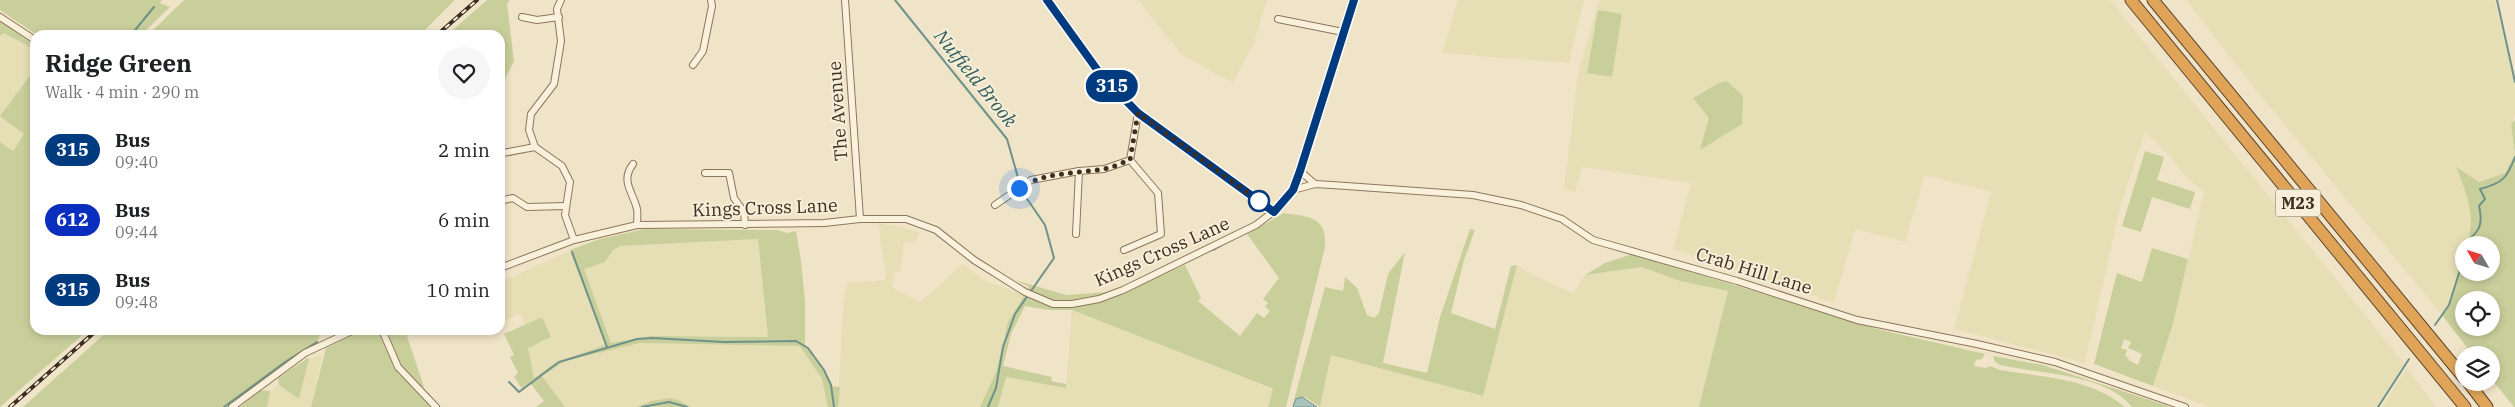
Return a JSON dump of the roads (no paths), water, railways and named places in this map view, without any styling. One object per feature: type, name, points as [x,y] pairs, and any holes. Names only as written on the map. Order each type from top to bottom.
[{"type":"highway","name":"M23","points":[[2130,0],[2465,407]]},
{"type":"highway","name":"M23","points":[[2153,0],[2455,367]]},
{"type":"highway","points":[[2475,391],[2487,407]]},
{"type":"street","points":[[561,0],[557,10],[561,41],[554,84],[531,114],[529,130],[535,147],[562,166],[570,182],[565,215],[574,240]]},
{"type":"street","points":[[693,65],[703,51],[712,6],[711,0]]},
{"type":"street","name":"The Avenue","points":[[845,0],[860,219]]},
{"type":"street","points":[[1047,0],[1101,75],[1138,113],[1274,212]]},
{"type":"street","name":"Kings Cross Lane","points":[[505,266],[574,240],[637,226],[824,223],[860,219],[906,219],[923,224],[950,240],[974,260],[1036,298],[1062,305],[1107,296],[1235,236],[1274,212],[1293,190],[1354,0]]},
{"type":"street","points":[[522,16],[537,20],[559,17]]},
{"type":"street","points":[[0,17],[30,37]]},
{"type":"street","points":[[1278,19],[1343,32]]},
{"type":"street","points":[[1124,250],[1161,234],[1158,193],[1130,160],[1138,113]]},
{"type":"street","points":[[505,153],[535,147]]},
{"type":"street","points":[[995,204],[1031,180],[1078,171],[1104,169],[1130,160]]},
{"type":"street","points":[[634,164],[628,170],[627,180],[630,194],[637,209],[637,226]]},
{"type":"street","points":[[1076,234],[1078,171]]},
{"type":"street","points":[[1300,171],[1314,184]]},
{"type":"street","points":[[705,173],[729,172],[734,198],[744,212],[745,225]]},
{"type":"street","name":"Crab Hill Lane","points":[[1293,190],[1314,184],[1473,195],[1521,206],[1562,219],[1593,240],[1737,281],[1857,320],[2055,362],[2185,407]]},
{"type":"street","points":[[505,200],[512,198],[527,207],[566,206]]},
{"type":"street","points":[[232,407],[305,353],[343,335]]},
{"type":"street","points":[[384,335],[398,367],[436,407]]},
{"type":"water","points":[[1302,397],[1317,407],[1293,407],[1296,399]]},
{"type":"waterway","name":"Nutfield Brook","points":[[895,0],[1007,139],[1019,181]]},
{"type":"waterway","points":[[2497,0],[2515,82]]},
{"type":"waterway","points":[[135,30],[154,7]]},
{"type":"waterway","points":[[2473,236],[2480,225],[2479,206],[2485,199],[2480,189],[2503,179],[2515,157]]},
{"type":"waterway","name":"Nutfield Brook","points":[[988,407],[996,388],[1003,347],[1015,314],[1054,258],[1045,225],[1023,193]]},
{"type":"waterway","points":[[1213,250],[1222,245]]},
{"type":"waterway","points":[[572,252],[607,347]]},
{"type":"waterway","points":[[2435,325],[2449,305],[2456,281]]},
{"type":"waterway","points":[[509,382],[519,392],[559,362],[637,339],[652,338],[724,342],[796,341],[808,348],[824,370],[831,385],[834,407]]},
{"type":"waterway","points":[[224,407],[285,362],[317,342]]},
{"type":"waterway","points":[[2378,407],[2409,359]]},
{"type":"waterway","points":[[642,407],[669,402],[687,407]]},
{"type":"railway","points":[[443,30],[477,0]]},
{"type":"railway","points":[[10,407],[91,335]]}]
